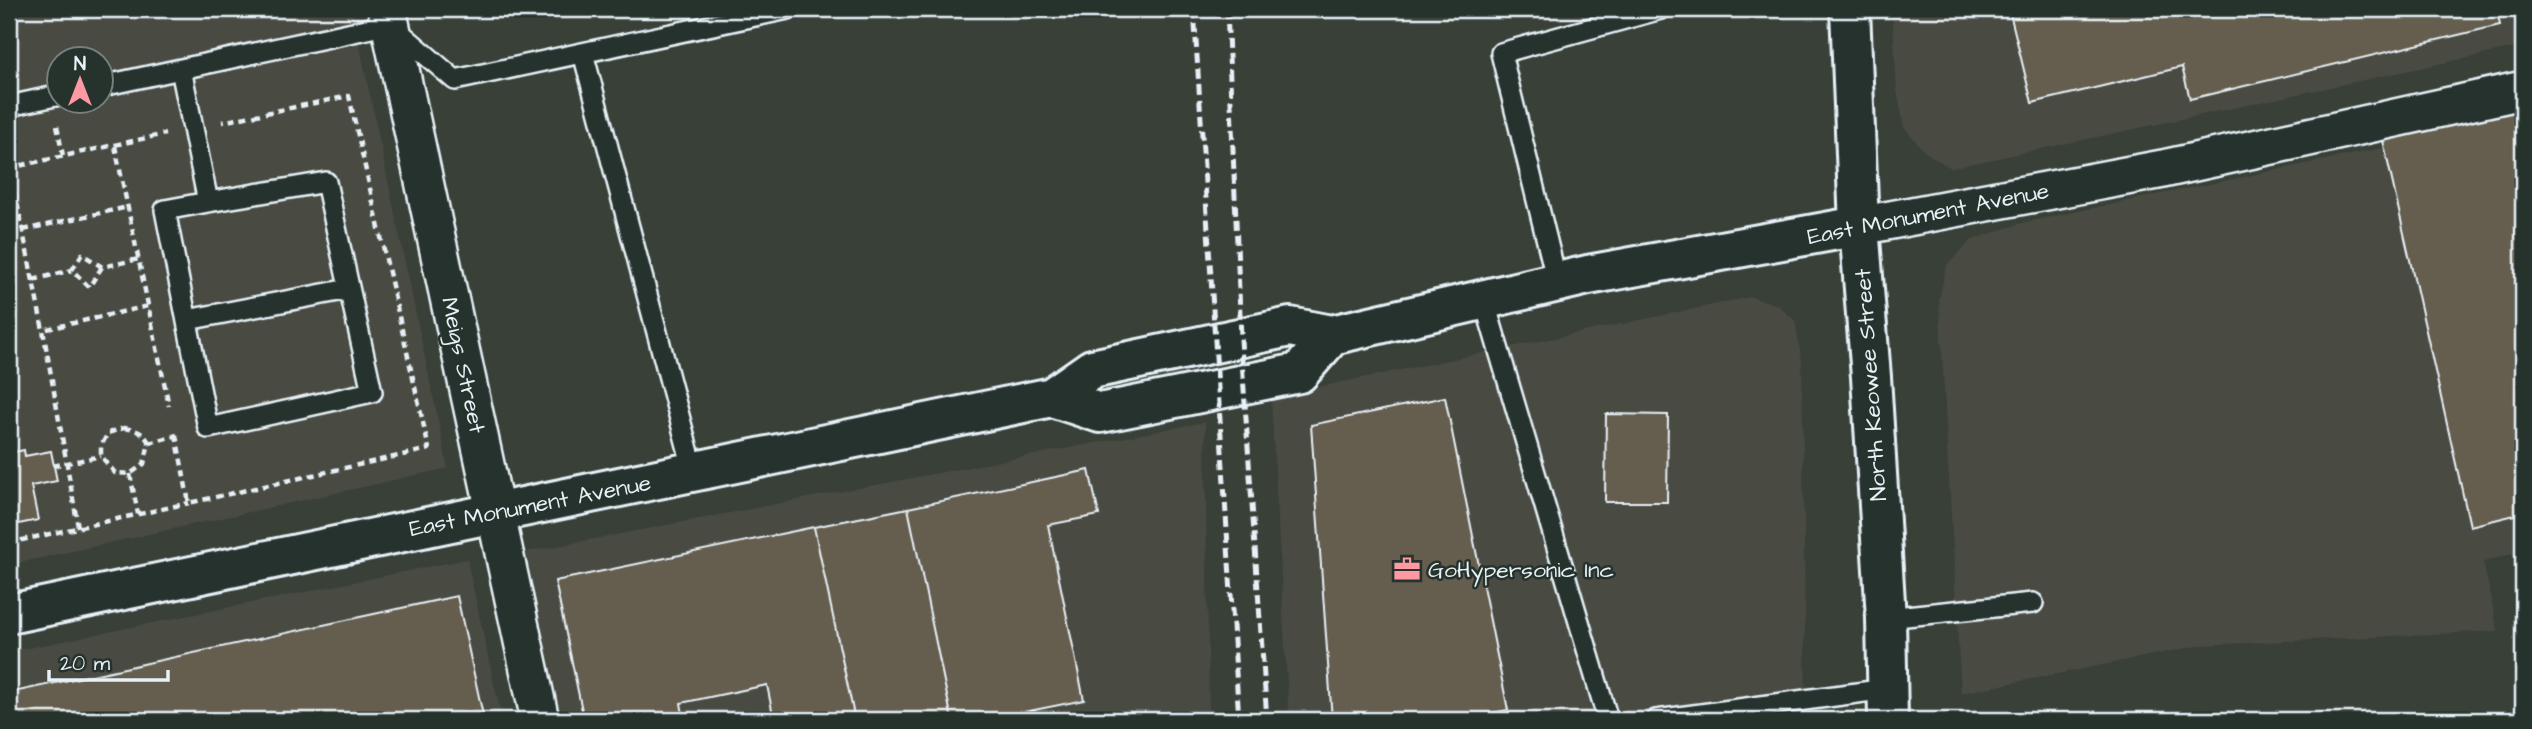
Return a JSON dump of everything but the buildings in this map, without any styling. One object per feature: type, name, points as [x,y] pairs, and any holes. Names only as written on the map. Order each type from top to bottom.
[{"type":"main road","name":"North Keowee Street","points":[[1850,9],[1859,226],[1886,618],[1888,705]]},
{"type":"main road","name":"East Monument Avenue","points":[[9,614],[1052,397],[1092,369],[1290,327],[1332,335],[1557,282],[1859,226]]},
{"type":"street","name":"Meigs Street","points":[[389,16],[540,720]]},
{"type":"street","name":"East Monument Avenue","points":[[1859,226],[2163,169],[2523,90]]},
{"type":"lane","points":[[116,83],[389,16],[455,80],[788,9]]},
{"type":"lane","points":[[1557,282],[1501,53],[1661,9]]},
{"type":"lane","points":[[583,53],[694,472]]},
{"type":"lane","points":[[181,69],[208,202]]},
{"type":"lane","points":[[9,106],[46,98]]},
{"type":"lane","points":[[326,182],[349,289],[372,392],[208,428],[165,210],[326,182]]},
{"type":"lane","points":[[187,320],[349,289]]},
{"type":"lane","points":[[1483,300],[1608,720]]},
{"type":"lane","points":[[1886,618],[2033,603]]},
{"type":"lane","points":[[1656,720],[1888,705]]},
{"type":"path","points":[[9,543],[429,449],[349,96]]},
{"type":"path","points":[[115,146],[170,409]]},
{"type":"path","points":[[10,168],[43,330],[78,527]]},
{"type":"path","points":[[23,230],[128,207]]},
{"type":"path","points":[[33,280],[72,270],[82,254],[102,267],[139,260]]},
{"type":"path","points":[[72,270],[89,287],[102,267]]},
{"type":"path","points":[[43,330],[183,297]]},
{"type":"path","points":[[173,422],[190,503]]},
{"type":"path","points":[[124,428],[137,430],[145,435],[149,443],[144,464],[130,474],[115,473],[101,456],[101,446],[108,433],[124,428]]},
{"type":"path","points":[[53,466],[101,456]]},
{"type":"path","points":[[130,474],[138,514]]},
{"type":"shaded area","points":[[9,9],[352,9],[448,468],[9,565]]},
{"type":"shaded area","points":[[1892,9],[2523,9],[2523,46],[1951,168],[1925,152],[1904,127],[1897,90]]},
{"type":"shaded area","points":[[2523,119],[2523,551],[2483,562],[2498,631],[2202,645],[1961,693],[1939,299],[1947,265],[1972,240],[2022,223]]},
{"type":"shaded area","points":[[1751,297],[1778,305],[1795,321],[1802,363],[1806,720],[1289,720],[1271,397]]},
{"type":"shaded area","points":[[1205,422],[1209,720],[561,720],[526,552]]},
{"type":"shaded area","points":[[467,559],[502,720],[9,720],[9,652]]},
{"type":"railway","points":[[1194,9],[1239,720]]},
{"type":"railway","points":[[1227,9],[1242,361],[1267,720]]},
{"type":"place","name":"GoHypersonic Inc","points":[[1407,569]]}]
